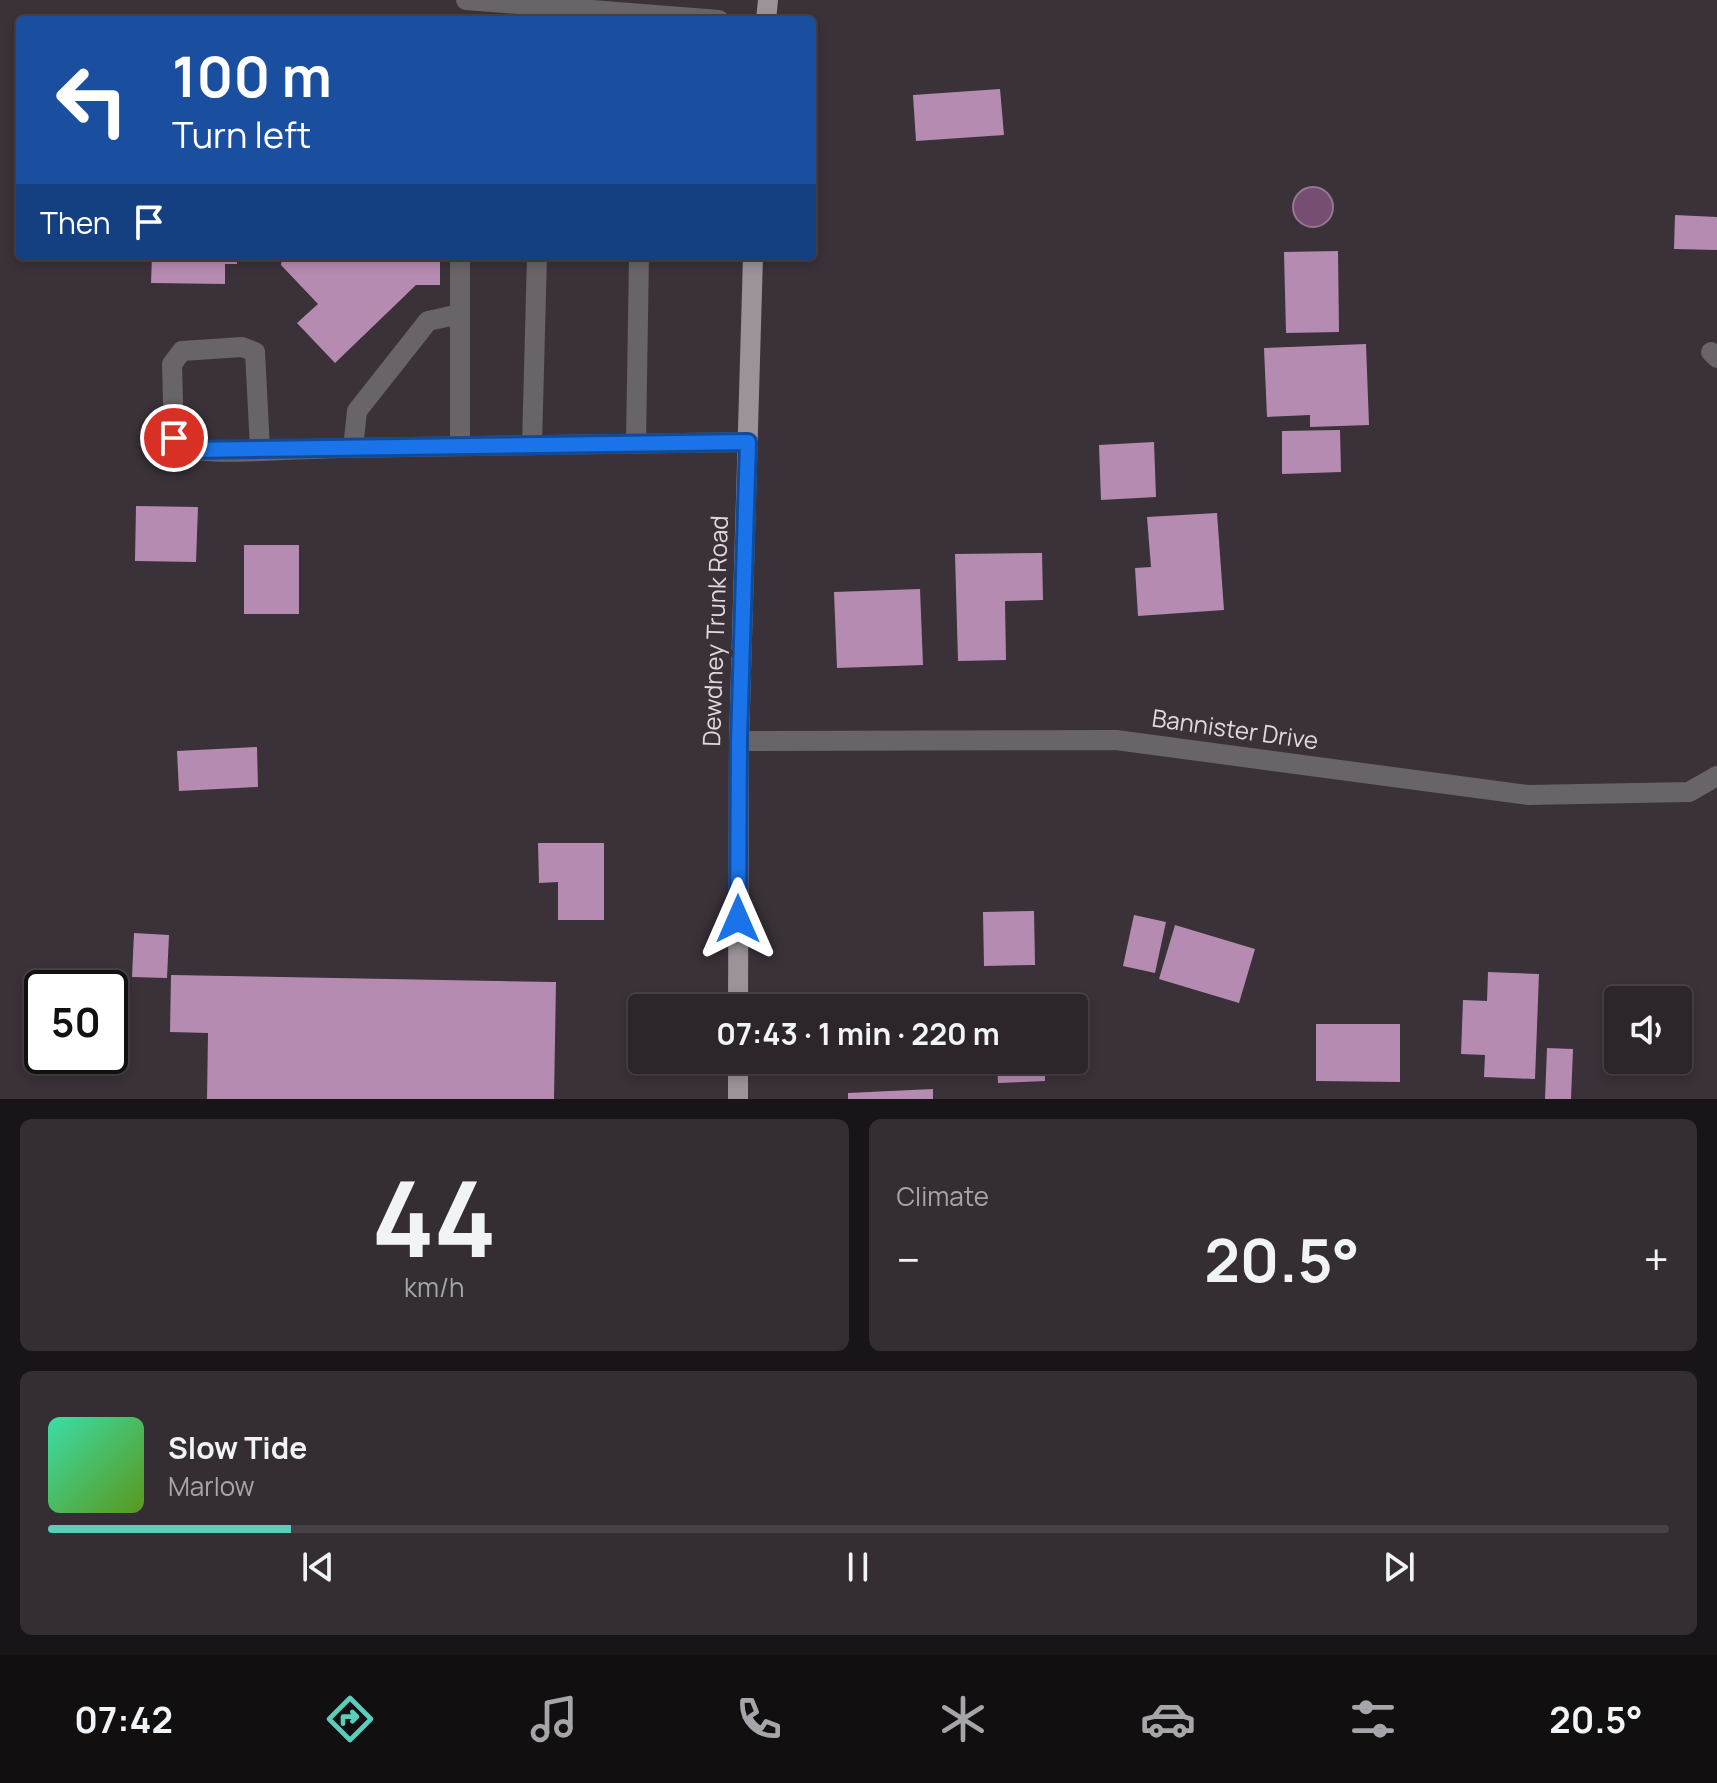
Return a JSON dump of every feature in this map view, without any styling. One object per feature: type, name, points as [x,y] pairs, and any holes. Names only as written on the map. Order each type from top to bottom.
[{"type":"main road","name":"Dewdney Trunk Road","points":[[738,994],[739,741],[753,260]]},
{"type":"main road","points":[[738,1074],[738,1099]]},
{"type":"street","points":[[466,0],[668,16]]},
{"type":"street","points":[[460,260],[460,446]]},
{"type":"street","points":[[532,445],[537,260]]},
{"type":"street","points":[[636,443],[639,260]]},
{"type":"street","points":[[353,448],[357,411],[419,332],[428,321],[441,315],[460,314]]},
{"type":"street","points":[[260,449],[255,352],[242,347],[182,351],[172,364],[174,438],[178,447],[260,449],[748,442]]},
{"type":"street","name":"Bannister Drive","points":[[739,741],[1116,740],[1528,795],[1689,792],[1717,776]]},
{"type":"shaded area","points":[[1313,187],[1327,193],[1333,207],[1327,221],[1313,227],[1299,221],[1293,207],[1299,193]]},
{"type":"building","points":[[1000,89],[1004,135],[916,141],[913,95]]},
{"type":"building","points":[[1675,215],[1717,217],[1717,250],[1674,249]]},
{"type":"building","points":[[1338,251],[1339,332],[1286,333],[1284,252]]},
{"type":"building","points":[[152,260],[237,260],[237,264],[225,264],[225,284],[151,283]]},
{"type":"building","points":[[282,260],[440,260],[440,285],[416,285],[335,363],[297,323],[318,304],[281,265]]},
{"type":"building","points":[[1366,344],[1369,425],[1310,427],[1310,415],[1267,417],[1264,348]]},
{"type":"building","points":[[1340,430],[1341,472],[1282,474],[1282,431]]},
{"type":"building","points":[[1154,442],[1156,497],[1101,500],[1099,445]]},
{"type":"building","points":[[136,506],[198,507],[196,562],[135,561]]},
{"type":"building","points":[[1217,513],[1224,610],[1138,616],[1135,568],[1151,567],[1147,517]]},
{"type":"building","points":[[244,545],[299,545],[299,614],[244,614]]},
{"type":"building","points":[[1042,553],[1043,600],[1005,601],[1006,660],[958,661],[955,554]]},
{"type":"building","points":[[920,589],[923,665],[837,668],[834,592]]},
{"type":"building","points":[[257,747],[258,787],[179,791],[177,751]]},
{"type":"building","points":[[538,843],[604,843],[604,920],[558,920],[558,882],[539,883]]},
{"type":"building","points":[[1034,911],[1035,965],[984,966],[983,912]]},
{"type":"building","points":[[1134,915],[1166,922],[1155,973],[1123,966]]},
{"type":"building","points":[[1175,925],[1255,949],[1239,1003],[1159,979]]},
{"type":"building","points":[[134,933],[169,935],[167,978],[132,977]]},
{"type":"building","points":[[1488,972],[1539,974],[1535,1079],[1484,1077],[1485,1055],[1461,1054],[1463,1000],[1487,1001]]},
{"type":"building","points":[[171,975],[556,982],[554,1099],[207,1099],[208,1033],[170,1032]]},
{"type":"building","points":[[1316,1024],[1400,1024],[1400,1082],[1316,1081]]},
{"type":"building","points":[[1547,1048],[1573,1049],[1571,1099],[1545,1099]]},
{"type":"building","points":[[998,1074],[1045,1074],[1045,1081],[998,1083]]},
{"type":"building","points":[[933,1089],[933,1099],[848,1099],[848,1093]]},
{"type":"route","points":[[174,438],[178,447],[190,450],[748,442],[739,741],[738,919]]}]
